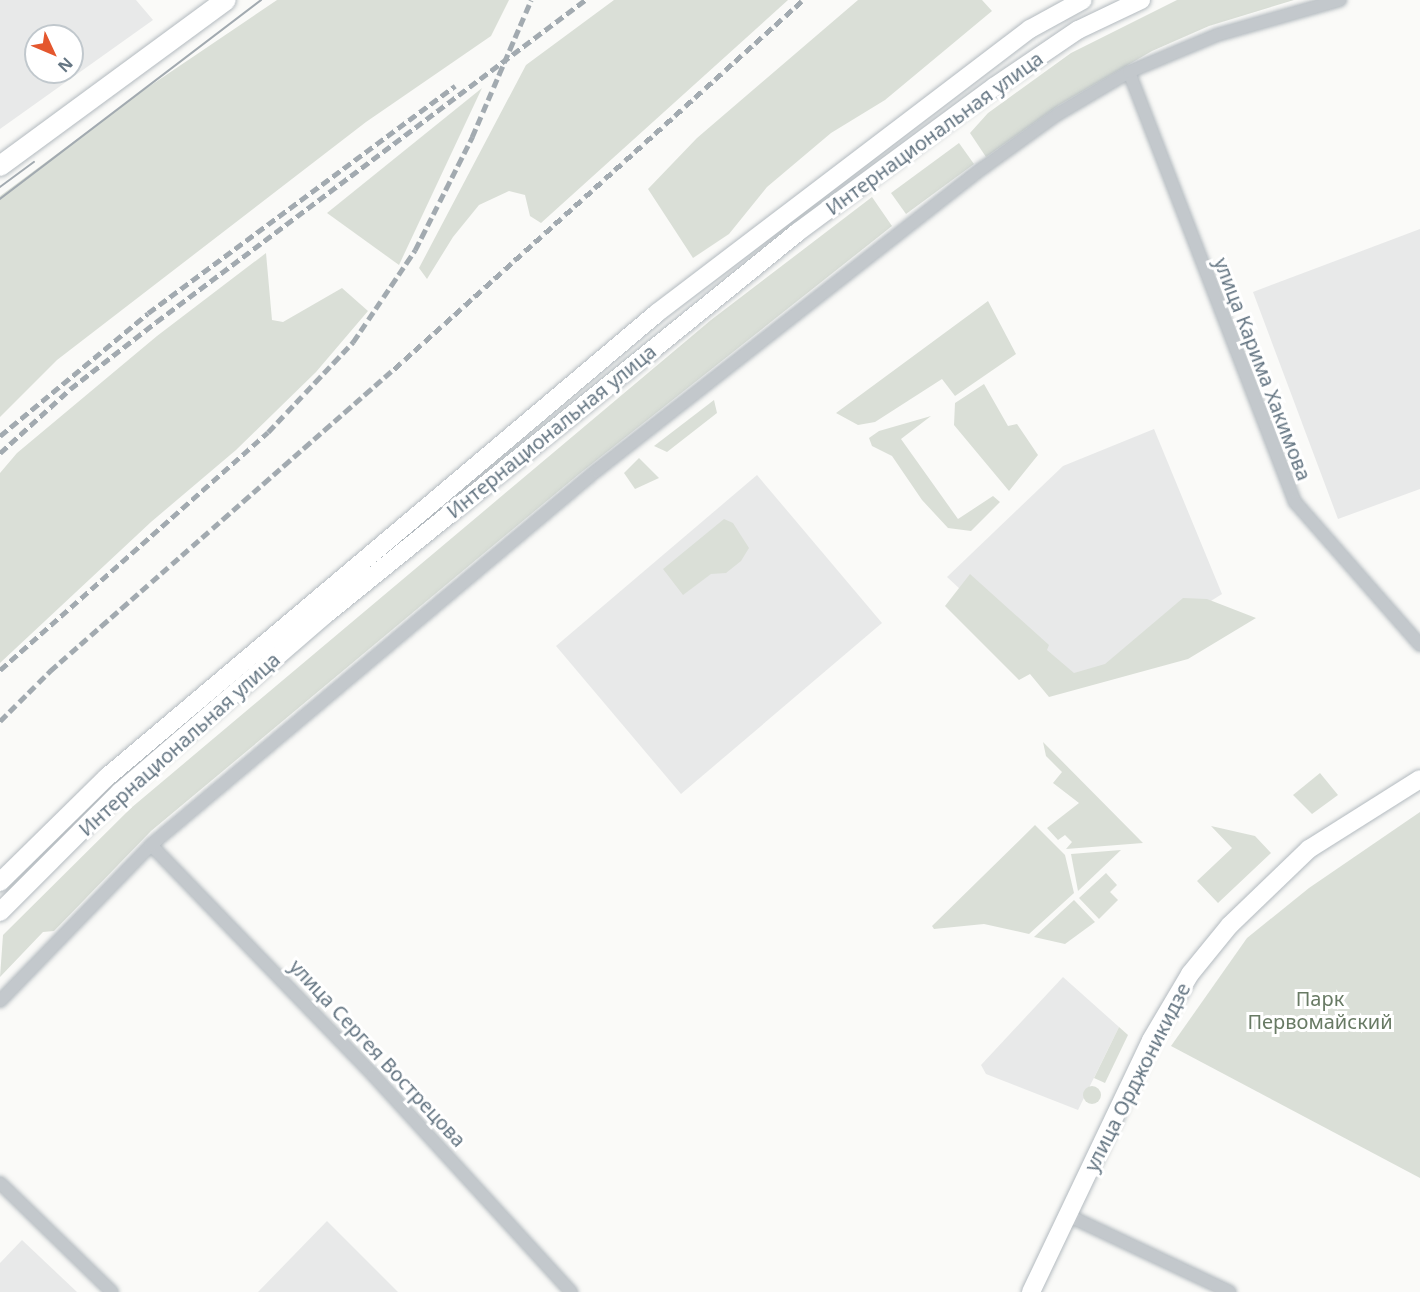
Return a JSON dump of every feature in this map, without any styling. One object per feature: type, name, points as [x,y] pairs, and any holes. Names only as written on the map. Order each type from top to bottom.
[{"type":"main road","points":[[0,166],[226,0]]},
{"type":"main road","name":"Интернациональная улица","points":[[0,882],[107,777],[657,313],[1030,29],[1083,0]]},
{"type":"main road","name":"Интернациональная улица","points":[[0,912],[120,792],[316,623],[789,239],[994,87],[1078,30],[1141,0]]},
{"type":"main road","name":"улица Орджоникидзе","points":[[1031,1292],[1151,1040],[1197,966],[1230,925],[1309,849],[1420,779]]},
{"type":"street","points":[[0,1001],[151,845],[596,471],[983,168],[1058,114],[1128,72],[1217,35],[1340,0]]},
{"type":"street","name":"улица Карима Хакимова","points":[[1128,72],[1294,502],[1420,645]]},
{"type":"street","name":"улица Сергея Вострецова","points":[[151,845],[373,1075],[571,1292]]},
{"type":"street","points":[[0,1183],[112,1292]]},
{"type":"street","points":[[1067,1215],[1230,1292]]},
{"type":"shaded area","points":[[0,0],[136,0],[153,20],[84,69],[84,24],[24,24],[24,84],[63,84],[0,129]]},
{"type":"shaded area","points":[[1420,229],[1420,489],[1338,519],[1253,292]]},
{"type":"shaded area","points":[[1154,429],[1222,594],[1069,690],[947,577],[1063,466]]},
{"type":"shaded area","points":[[757,475],[882,623],[681,794],[556,646]]},
{"type":"shaded area","points":[[1063,977],[1119,1027],[1078,1110],[986,1074],[981,1065]]},
{"type":"shaded area","points":[[327,1221],[398,1292],[258,1292]]},
{"type":"shaded area","points":[[22,1240],[77,1292],[0,1292],[0,1263]]},
{"type":"green space","points":[[277,0],[509,0],[491,36],[366,122],[57,360],[0,417],[0,196],[138,94]]},
{"type":"green space","points":[[614,0],[788,0],[541,223],[530,216],[525,195],[509,191],[479,205],[453,237],[427,279],[419,268],[526,65]]},
{"type":"green space","points":[[858,0],[982,0],[992,11],[885,100],[831,133],[767,187],[729,234],[693,258],[648,189],[697,138]]},
{"type":"green space","points":[[1177,0],[1294,0],[1209,26],[1152,51],[1059,105],[986,157],[970,133],[988,113],[1071,53]]},
{"type":"green space","points":[[482,88],[399,265],[327,213]]},
{"type":"green space","points":[[959,143],[974,164],[906,214],[891,193]]},
{"type":"green space","points":[[872,197],[892,226],[579,474],[151,831],[54,931],[43,932],[0,977],[3,935],[131,808],[711,320]]},
{"type":"green space","points":[[266,253],[272,320],[283,322],[342,288],[368,311],[316,372],[236,450],[151,522],[0,663],[0,473],[17,453],[157,336]]},
{"type":"green space","points":[[988,301],[1016,354],[955,396],[942,379],[875,422],[858,425],[836,413]]},
{"type":"green space","points":[[984,384],[1008,426],[1017,424],[1038,455],[1009,491],[954,425],[955,403]]},
{"type":"green space","points":[[714,400],[717,413],[667,452],[654,446]]},
{"type":"green space","points":[[931,416],[901,439],[958,519],[993,496],[1000,502],[971,531],[948,528],[922,500],[892,456],[872,446],[869,438],[879,431]]},
{"type":"green space","points":[[639,458],[659,478],[635,489],[624,473]]},
{"type":"green space","points":[[724,519],[733,523],[749,548],[741,561],[726,573],[711,574],[683,595],[663,569]]},
{"type":"green space","points":[[970,574],[1049,645],[1047,650],[1074,673],[1105,664],[1183,598],[1207,599],[1256,618],[1188,659],[1049,697],[1030,674],[1019,680],[945,606]]},
{"type":"green space","points":[[1043,742],[1143,843],[1066,849],[1072,842],[1065,835],[1058,840],[1047,828],[1079,803],[1053,783],[1062,772],[1046,756]]},
{"type":"green space","points":[[1320,773],[1338,795],[1312,814],[1293,795]]},
{"type":"green space","name":"Парк Первомайский","points":[[1420,812],[1420,1178],[1171,1046],[1247,938],[1309,888]]},
{"type":"green space","points":[[1035,825],[1065,855],[1074,893],[1029,934],[984,924],[934,929],[932,926]]},
{"type":"green space","points":[[1211,826],[1255,836],[1271,853],[1218,903],[1197,881],[1232,848]]},
{"type":"green space","points":[[1121,850],[1078,891],[1071,854]]},
{"type":"green space","points":[[1106,873],[1117,885],[1110,892],[1118,900],[1099,919],[1079,898]]},
{"type":"green space","points":[[1074,900],[1095,922],[1065,944],[1034,937]]},
{"type":"green space","points":[[1119,1027],[1128,1035],[1105,1083],[1094,1078]]},
{"type":"green space","points":[[1092,1086],[1098,1089],[1101,1095],[1098,1101],[1092,1104],[1086,1101],[1083,1095],[1086,1089]]},
{"type":"tram line","points":[[0,199],[261,0]]},
{"type":"tram line","points":[[0,187],[34,162]]},
{"type":"railway","points":[[0,670],[268,432],[353,342],[415,250],[472,137],[531,0]]},
{"type":"railway","points":[[0,453],[70,389],[156,322],[585,0]]},
{"type":"railway","points":[[0,721],[50,671],[394,369],[803,0]]},
{"type":"railway","points":[[0,436],[148,313],[455,86]]}]
